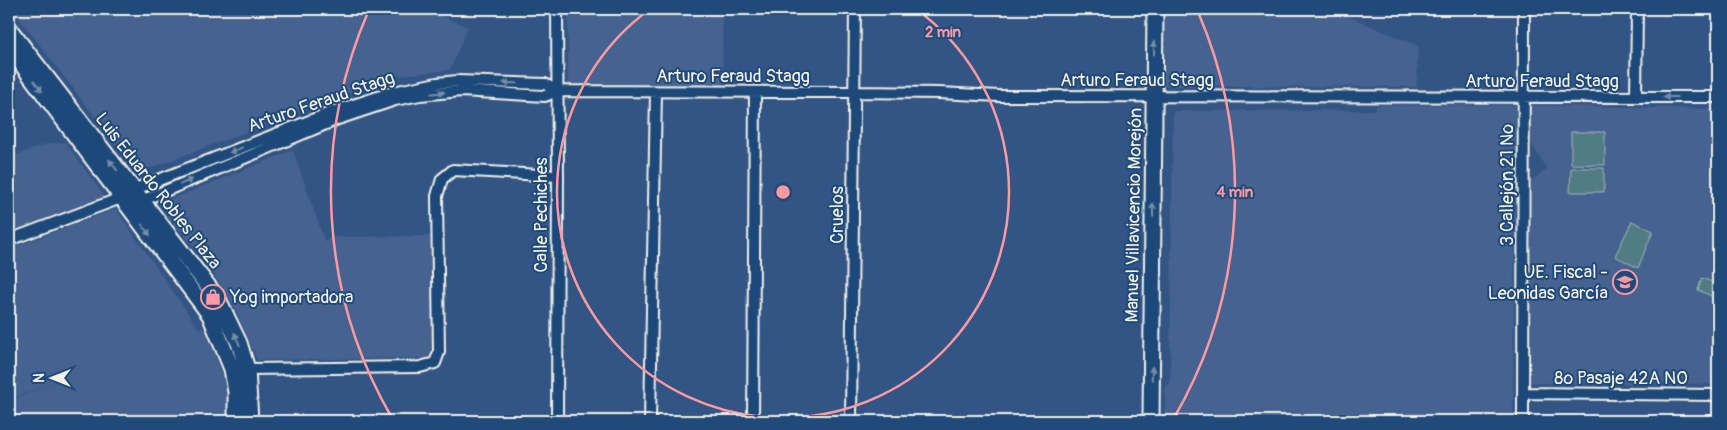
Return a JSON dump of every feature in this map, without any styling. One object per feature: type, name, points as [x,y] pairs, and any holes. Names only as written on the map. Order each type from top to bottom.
[{"type":"street","name":"Calle Pechiches","points":[[556,9],[558,176],[557,421]]},
{"type":"street","name":"Cruelos","points":[[851,421],[855,9]]},
{"type":"street","name":"Manuel Villavicencio Morejón","points":[[1151,421],[1155,9]]},
{"type":"street","name":"3 Callejón 21 No","points":[[1522,421],[1524,9]]},
{"type":"street","points":[[1636,97],[1637,9]]},
{"type":"street","name":"Luis Eduardo Robles Plaza","points":[[9,29],[132,196],[210,315],[232,369],[236,392],[236,421]]},
{"type":"street","name":"Luis Eduardo Robles Plaza","points":[[9,47],[218,299],[239,343],[247,369],[250,421]]},
{"type":"street","name":"Arturo Feraud Stagg","points":[[9,240],[338,119],[395,100],[441,92],[461,91],[544,96],[556,91],[854,92],[1000,96],[1718,97]]},
{"type":"street","points":[[650,421],[656,92]]},
{"type":"street","points":[[753,421],[755,93]]},
{"type":"street","points":[[247,369],[420,367],[435,363],[440,352],[437,196],[442,178],[453,170],[558,176]]},
{"type":"street","name":"8º Pasaje 42A NO","points":[[1523,393],[1718,395]]},
{"type":"shaded area","points":[[12,9],[425,9],[468,27],[450,70],[394,76],[138,173]]},
{"type":"shaded area","points":[[568,9],[722,9],[723,85],[568,86]]},
{"type":"shaded area","points":[[1161,9],[1331,9],[1418,46],[1417,87],[1161,86]]},
{"type":"shaded area","points":[[1377,105],[1516,105],[1513,421],[1165,421],[1165,385],[1170,385],[1173,111],[1375,110]]},
{"type":"shaded area","name":"UE. Fiscal - Leonidas García","points":[[1529,105],[1716,109],[1716,149],[1718,150],[1718,384],[1531,383],[1531,181],[1547,169],[1529,140]]},
{"type":"shaded area","points":[[65,142],[105,197],[97,202],[9,233],[9,157],[47,144]]},
{"type":"shaded area","points":[[293,150],[325,242],[331,237],[434,236],[434,350],[427,358],[257,360],[232,302],[204,259],[166,214],[169,200]]},
{"type":"shaded area","points":[[116,209],[199,329],[206,327],[219,367],[218,371],[221,371],[228,397],[228,421],[9,421],[9,400],[63,380],[9,399],[9,249]]},
{"type":"green space","points":[[1571,132],[1605,132],[1605,165],[1571,164]]},
{"type":"green space","points":[[1571,168],[1604,168],[1604,192],[1570,192]]},
{"type":"green space","points":[[1632,221],[1653,231],[1638,268],[1615,256]]},
{"type":"green space","points":[[1702,278],[1718,284],[1718,299],[1698,290]]},
{"type":"place","name":"UE. Fiscal - Leonidas García","points":[[1625,282]]},
{"type":"place","name":"Yog importadora","points":[[213,297]]}]
